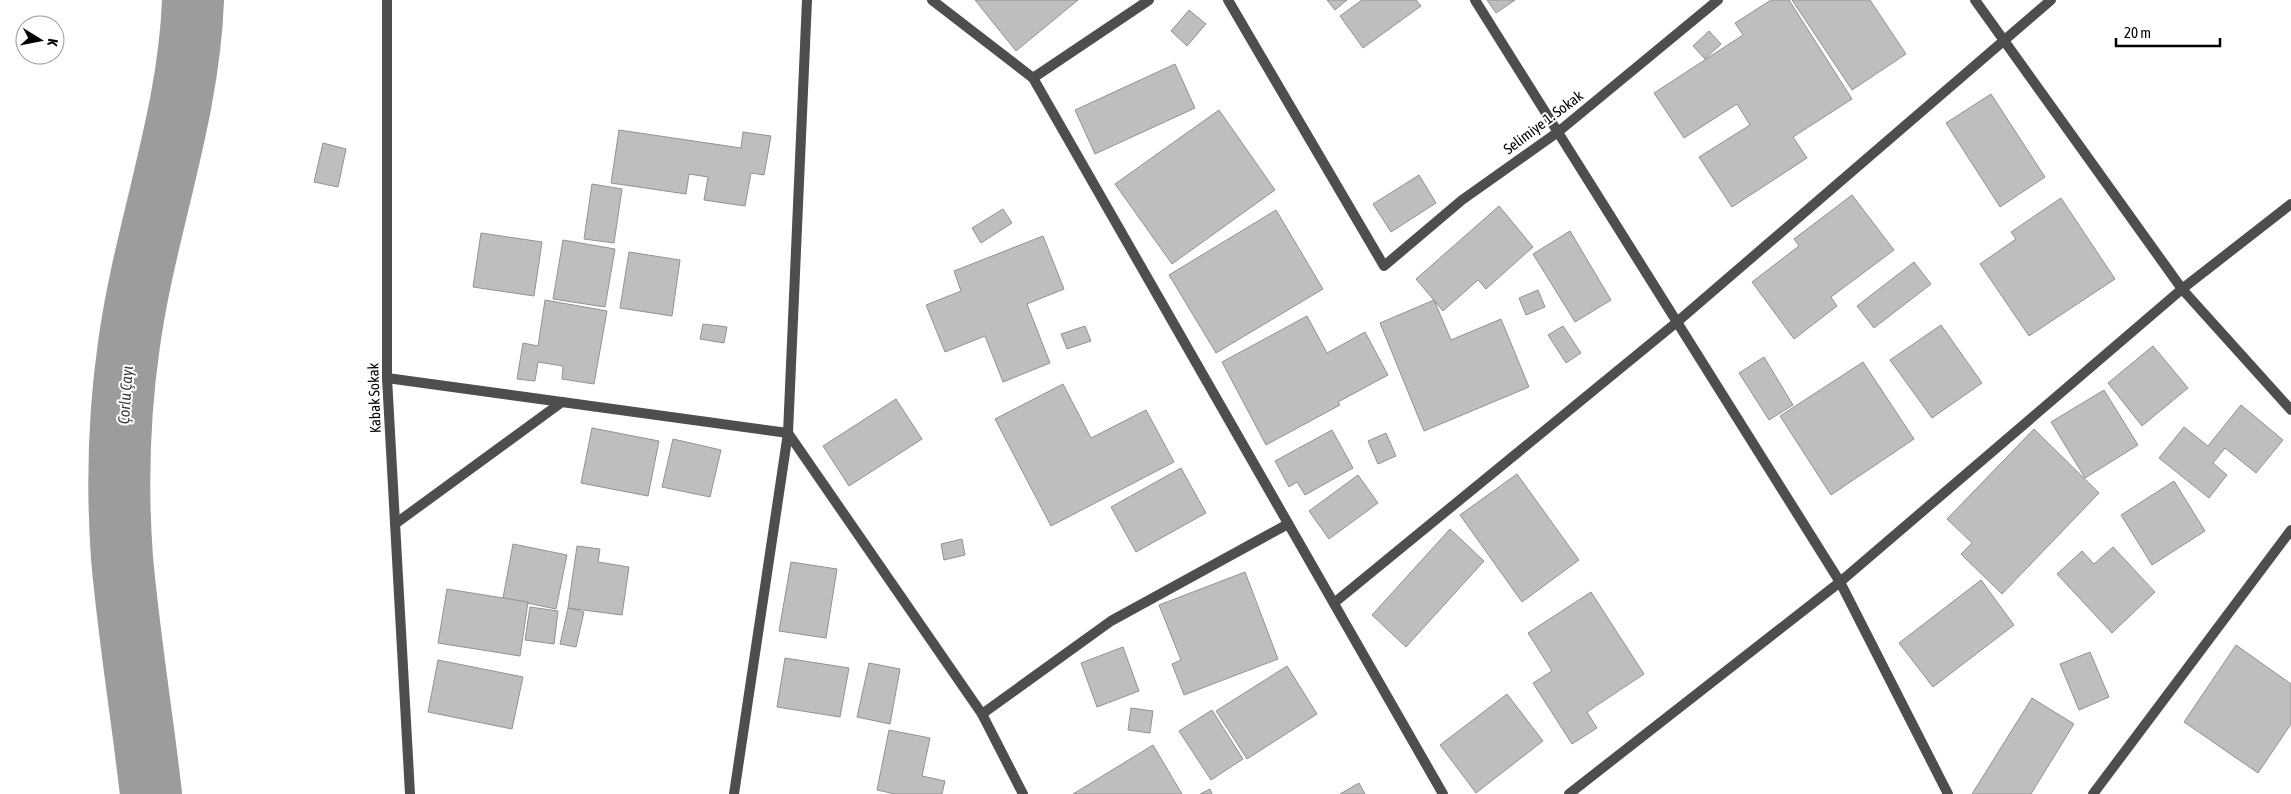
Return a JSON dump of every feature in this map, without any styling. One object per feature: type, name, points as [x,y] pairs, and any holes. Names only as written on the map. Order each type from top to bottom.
[{"type":"street","name":"Kabak Sokak","points":[[387,0],[387,378],[410,794]]},
{"type":"street","points":[[734,794],[788,433],[807,0]]},
{"type":"street","points":[[932,0],[1033,78],[1443,794]]},
{"type":"street","points":[[1033,78],[1149,0]]},
{"type":"street","name":"Selimiye 1. Sokak","points":[[1228,0],[1384,266],[1462,200],[1558,132],[1718,0]]},
{"type":"street","points":[[1475,0],[1840,582],[1948,794]]},
{"type":"street","points":[[1975,0],[2182,289],[2291,410]]},
{"type":"street","points":[[1334,604],[1677,322],[2051,0]]},
{"type":"street","points":[[1569,794],[1840,582],[2182,289],[2291,204]]},
{"type":"street","points":[[387,378],[788,433],[982,714],[1022,794]]},
{"type":"street","points":[[395,524],[562,402]]},
{"type":"street","points":[[982,714],[1111,621],[1288,524]]},
{"type":"street","points":[[2093,794],[2291,530]]},
{"type":"building","points":[[975,0],[1078,0],[1016,51]]},
{"type":"building","points":[[1327,0],[1347,0],[1335,10]]},
{"type":"building","points":[[1362,0],[1416,0],[1421,6],[1363,48],[1340,16]]},
{"type":"building","points":[[1487,0],[1515,0],[1496,13]]},
{"type":"building","points":[[1771,0],[1789,0],[1852,99],[1793,137],[1807,158],[1732,207],[1699,157],[1750,125],[1737,104],[1684,138],[1654,93],[1743,35],[1735,23]]},
{"type":"building","points":[[1792,0],[1870,0],[1906,54],[1852,90]]},
{"type":"building","points":[[1189,10],[1206,24],[1187,46],[1171,31]]},
{"type":"building","points":[[1709,31],[1721,44],[1705,59],[1693,46]]},
{"type":"building","points":[[1175,64],[1195,108],[1095,154],[1075,110]]},
{"type":"building","points":[[1991,94],[2045,177],[2000,207],[1946,123]]},
{"type":"building","points":[[1219,110],[1275,190],[1172,264],[1115,184]]},
{"type":"building","points":[[619,130],[741,148],[743,132],[771,136],[764,175],[751,173],[745,206],[704,200],[708,177],[689,174],[686,194],[611,183]]},
{"type":"building","points":[[323,143],[346,149],[338,187],[314,182]]},
{"type":"building","points":[[1419,175],[1436,203],[1391,232],[1373,204]]},
{"type":"building","points":[[592,184],[622,189],[614,243],[584,239]]},
{"type":"building","points":[[1852,195],[1894,250],[1831,297],[1837,306],[1794,339],[1752,282],[1799,246],[1794,239]]},
{"type":"building","points":[[2061,198],[2115,279],[2029,336],[1980,264],[2016,239],[2011,232]]},
{"type":"building","points":[[1499,206],[1533,247],[1486,289],[1478,280],[1443,311],[1416,279]]},
{"type":"building","points":[[1003,209],[1012,223],[981,243],[972,228]]},
{"type":"building","points":[[1276,210],[1323,289],[1216,353],[1169,275]]},
{"type":"building","points":[[1570,231],[1611,300],[1575,322],[1533,254]]},
{"type":"building","points":[[481,233],[542,242],[534,296],[473,287]]},
{"type":"building","points":[[1043,236],[1064,289],[1027,304],[1050,363],[1003,382],[985,336],[945,352],[926,305],[961,291],[954,271]]},
{"type":"building","points":[[563,240],[615,249],[605,307],[553,299]]},
{"type":"building","points":[[629,252],[680,260],[672,316],[620,308]]},
{"type":"building","points":[[1914,262],[1931,284],[1874,328],[1857,306]]},
{"type":"building","points":[[1538,290],[1545,307],[1526,315],[1519,298]]},
{"type":"building","points":[[545,300],[607,311],[594,384],[562,379],[563,366],[538,362],[535,381],[517,379],[523,343],[538,346]]},
{"type":"building","points":[[1434,300],[1451,340],[1501,319],[1529,387],[1424,431],[1380,323]]},
{"type":"building","points":[[1307,316],[1327,353],[1365,332],[1388,375],[1338,402],[1340,405],[1266,445],[1222,362]]},
{"type":"building","points":[[703,324],[727,327],[724,343],[700,339]]},
{"type":"building","points":[[1941,325],[1982,383],[1932,418],[1890,360]]},
{"type":"building","points":[[1085,326],[1091,341],[1067,349],[1061,334]]},
{"type":"building","points":[[1563,326],[1581,353],[1566,363],[1548,335]]},
{"type":"building","points":[[2153,346],[2188,388],[2142,426],[2108,383]]},
{"type":"building","points":[[1764,357],[1793,405],[1769,420],[1739,373]]},
{"type":"building","points":[[1863,362],[1914,439],[1831,495],[1780,416]]},
{"type":"building","points":[[1063,384],[1091,438],[1146,410],[1174,462],[1051,526],[995,419]]},
{"type":"building","points":[[2104,390],[2138,445],[2085,478],[2051,422]]},
{"type":"building","points":[[896,399],[922,439],[849,486],[823,446]]},
{"type":"building","points":[[2241,405],[2283,440],[2256,473],[2225,448],[2213,463],[2227,475],[2209,498],[2159,458],[2184,427],[2208,446]]},
{"type":"building","points":[[592,428],[659,441],[648,496],[581,483]]},
{"type":"building","points":[[2034,429],[2099,493],[2002,594],[1961,554],[1972,543],[1947,519]]},
{"type":"building","points":[[1332,430],[1353,468],[1305,495],[1297,482],[1289,487],[1275,461]]},
{"type":"building","points":[[1386,433],[1396,456],[1378,464],[1368,441]]},
{"type":"building","points":[[673,439],[721,450],[710,497],[662,487]]},
{"type":"building","points":[[1181,468],[1206,513],[1136,552],[1111,507]]},
{"type":"building","points":[[1517,474],[1579,560],[1522,602],[1460,515]]},
{"type":"building","points":[[1358,475],[1378,503],[1329,539],[1309,511]]},
{"type":"building","points":[[2174,481],[2205,531],[2152,565],[2121,515]]},
{"type":"building","points":[[1450,529],[1484,561],[1406,647],[1372,615]]},
{"type":"building","points":[[962,539],[965,555],[944,560],[941,544]]},
{"type":"building","points":[[513,544],[567,555],[556,609],[503,598]]},
{"type":"building","points":[[577,546],[600,549],[598,562],[629,567],[622,615],[568,608]]},
{"type":"building","points":[[2113,547],[2155,592],[2112,633],[2057,574],[2082,551],[2094,564]]},
{"type":"building","points":[[791,562],[837,569],[826,638],[779,631]]},
{"type":"building","points":[[1245,572],[1278,659],[1184,695],[1172,664],[1181,660],[1159,605]]},
{"type":"building","points":[[1981,580],[2014,625],[1933,687],[1899,643]]},
{"type":"building","points":[[447,589],[528,602],[520,656],[438,643]]},
{"type":"building","points":[[1591,592],[1644,674],[1587,712],[1597,728],[1572,744],[1533,683],[1552,671],[1528,633]]},
{"type":"building","points":[[530,607],[558,611],[554,644],[525,640]]},
{"type":"building","points":[[568,608],[584,612],[576,647],[560,644]]},
{"type":"building","points":[[2236,645],[2291,684],[2291,724],[2258,773],[2184,722]]},
{"type":"building","points":[[1123,647],[1139,691],[1097,707],[1081,663]]},
{"type":"building","points":[[2090,652],[2109,697],[2079,710],[2060,664]]},
{"type":"building","points":[[785,658],[849,668],[840,717],[777,707]]},
{"type":"building","points":[[438,660],[523,677],[512,729],[428,712]]},
{"type":"building","points":[[869,663],[900,669],[890,724],[857,717]]},
{"type":"building","points":[[1287,666],[1317,714],[1247,759],[1216,711]]},
{"type":"building","points":[[1507,694],[1543,741],[1476,793],[1440,745]]},
{"type":"building","points":[[2032,698],[2074,724],[2031,794],[1972,794]]},
{"type":"building","points":[[1131,708],[1153,711],[1150,733],[1128,730]]},
{"type":"building","points":[[1212,710],[1243,759],[1211,780],[1179,731]]},
{"type":"building","points":[[889,730],[930,738],[922,776],[945,781],[942,794],[895,794],[877,790]]},
{"type":"building","points":[[1153,745],[1182,794],[1073,794]]},
{"type":"building","points":[[1359,783],[1365,794],[1340,794]]},
{"type":"building","points":[[1210,789],[1212,794],[1200,794]]},
{"type":"waterway","name":"Çorlu Çayı","points":[[151,794],[122,558],[119,478],[121,424],[129,344],[136,301],[184,87],[190,44],[193,0]]}]
